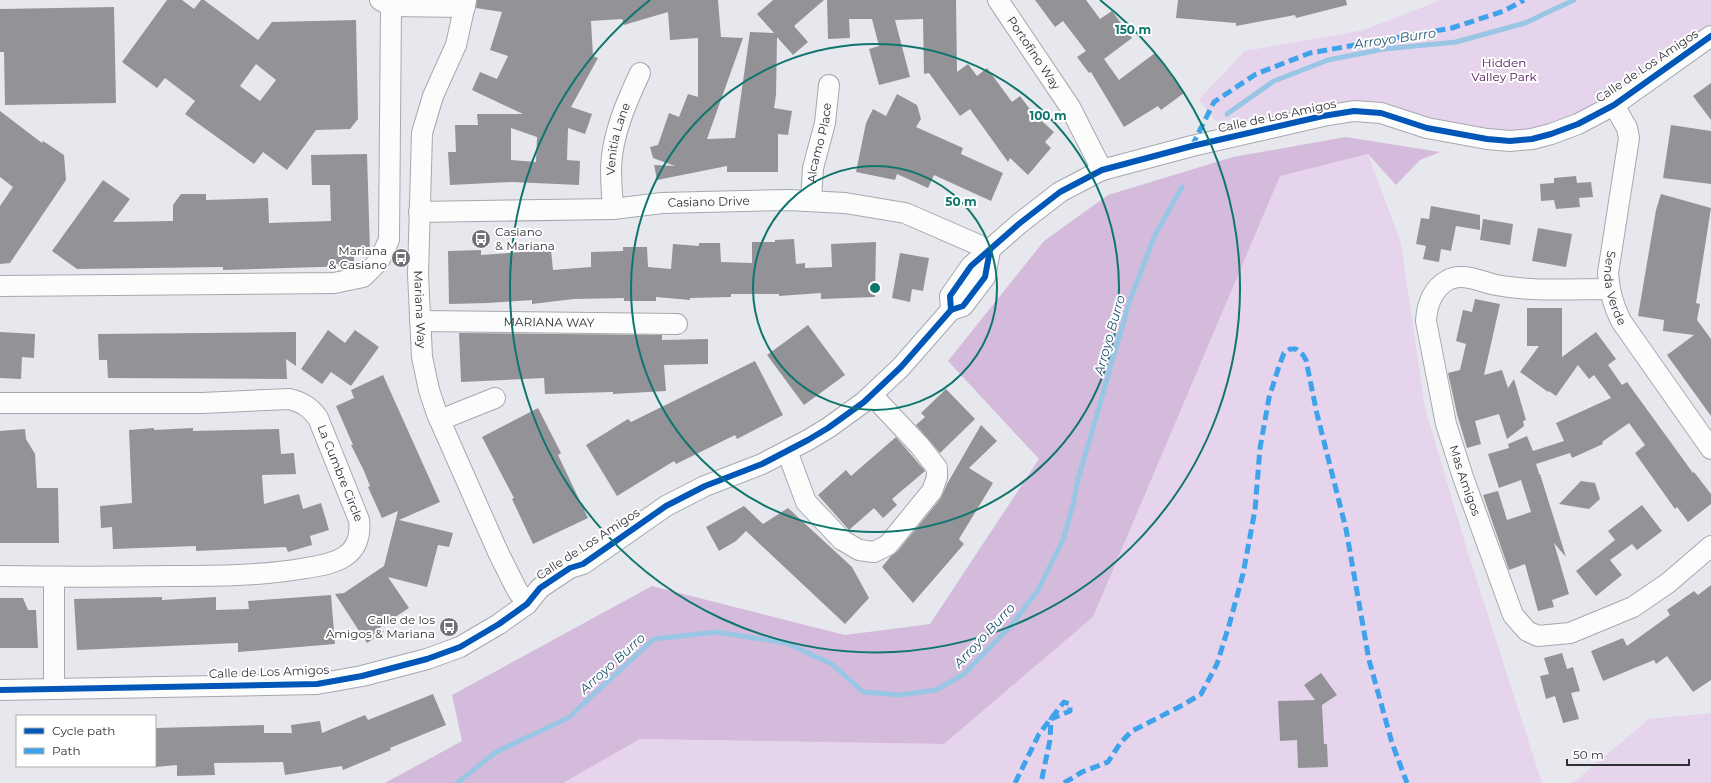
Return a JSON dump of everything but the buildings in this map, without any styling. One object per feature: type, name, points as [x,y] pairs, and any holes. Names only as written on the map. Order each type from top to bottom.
[{"type":"street","name":"Portofino Way","points":[[998,0],[1070,107],[1102,170]]},
{"type":"street","points":[[0,286],[334,282],[363,277],[379,261],[389,240],[385,3],[466,4]]},
{"type":"street","name":"Mariana Way","points":[[466,4],[456,45],[433,96],[422,133],[418,274],[422,357],[429,390],[440,420],[498,552],[517,590],[527,604]]},
{"type":"street","name":"Calle de Los Amigos","points":[[0,690],[317,684],[362,676],[427,659],[460,647],[499,624],[527,604],[546,598],[576,576],[583,564],[666,506],[705,486],[762,464],[828,428],[872,395],[901,366],[951,310],[964,306],[985,276],[990,250],[1020,223],[1060,192],[1102,170],[1208,142],[1323,116],[1354,111],[1381,114],[1427,128],[1487,139],[1510,141],[1532,139],[1578,124],[1614,105],[1711,36]]},
{"type":"street","name":"Venitia Lane","points":[[613,209],[611,168],[613,146],[626,103],[640,73]]},
{"type":"street","name":"Alcamo Place","points":[[811,200],[813,168],[825,123],[829,85]]},
{"type":"street","name":"Senda Verde","points":[[1614,105],[1627,128],[1629,146],[1608,273],[1608,289],[1612,304],[1621,321],[1711,449]]},
{"type":"street","name":"Casiano Drive","points":[[419,212],[613,209],[662,203],[811,200],[845,202],[905,213],[990,250]]},
{"type":"street","name":"Mas Amigos","points":[[1608,289],[1531,289],[1494,284],[1462,277],[1449,280],[1438,288],[1431,298],[1427,308],[1426,321],[1446,424],[1513,616],[1527,631],[1538,636],[1570,633],[1633,607],[1668,583],[1711,546]]},
{"type":"street","name":"MARIANA WAY","points":[[420,321],[677,324]]},
{"type":"street","points":[[786,451],[806,502],[842,540],[859,550],[874,552],[888,545],[932,491],[937,477],[937,468],[919,445],[872,395]]},
{"type":"street","points":[[440,420],[495,398]]},
{"type":"street","name":"La Cumbre Circle","points":[[0,403],[202,403],[289,399],[298,401],[306,405],[318,418],[359,520],[359,538],[350,553],[342,558],[317,566],[240,575],[54,577],[0,576]]},
{"type":"street","points":[[54,577],[54,688]]},
{"type":"green space","name":"Hidden Valley Park","points":[[1441,0],[1711,0],[1711,36],[1551,134],[1459,133],[1323,116],[1215,121],[1199,99],[1245,51],[1364,30]]},
{"type":"green space","points":[[1368,154],[1401,243],[1425,408],[1469,556],[1542,783],[563,783],[640,739],[944,744],[1093,617],[1280,175]]},
{"type":"green space","points":[[1711,713],[1711,783],[1573,783],[1649,719]]},
{"type":"shaded area","points":[[1346,137],[1440,152],[1420,160],[1396,185],[1368,154],[1280,176],[1093,617],[944,744],[640,739],[563,783],[385,783],[462,741],[452,695],[652,586],[845,635],[930,624],[1039,459],[948,361],[1044,241],[1108,195],[1233,157]]},
{"type":"waterway","name":"Arroyo Burro","points":[[1227,114],[1274,81],[1328,60],[1384,49],[1456,42],[1525,23],[1574,0]]},
{"type":"waterway","name":"Arroyo Burro","points":[[457,783],[496,752],[568,718],[654,639],[716,632],[786,643],[832,664],[863,692],[900,695],[936,690],[964,674],[1010,627],[1038,590],[1063,540],[1073,505],[1077,483],[1130,300],[1155,235],[1182,187]]},
{"type":"marked path","points":[[1192,146],[1214,102],[1256,74],[1310,53],[1452,28],[1504,11],[1524,0]]},
{"type":"marked path","points":[[1064,783],[1082,772],[1108,762],[1121,742],[1132,731],[1201,694],[1217,664],[1243,574],[1255,510],[1260,448],[1269,398],[1284,353],[1290,349],[1296,349],[1306,360],[1317,414],[1346,529],[1369,660],[1392,743],[1407,783]]},
{"type":"marked path","points":[[1015,783],[1039,734],[1064,702],[1070,704],[1070,711],[1051,719],[1050,740],[1041,783]]},
{"type":"cycle path","points":[[951,310],[950,296],[971,266],[1020,223],[1060,192],[1102,170],[1192,146],[1323,116],[1354,111],[1381,113],[1427,128],[1487,139],[1510,141],[1532,139],[1578,124],[1614,105],[1711,36]]},
{"type":"cycle path","points":[[0,690],[317,684],[362,676],[427,659],[460,647],[499,624],[527,604],[540,588],[570,568],[583,564],[666,506],[705,486],[762,464],[808,440],[828,428],[864,402],[901,367],[951,310],[963,306],[985,277],[990,250]]},
{"type":"place","name":"Casiano & Mariana","points":[[481,239]]},
{"type":"place","name":"Mariana & Casiano","points":[[401,258]]},
{"type":"place","name":"Calle de los Amigos & Mariana","points":[[449,627]]}]
